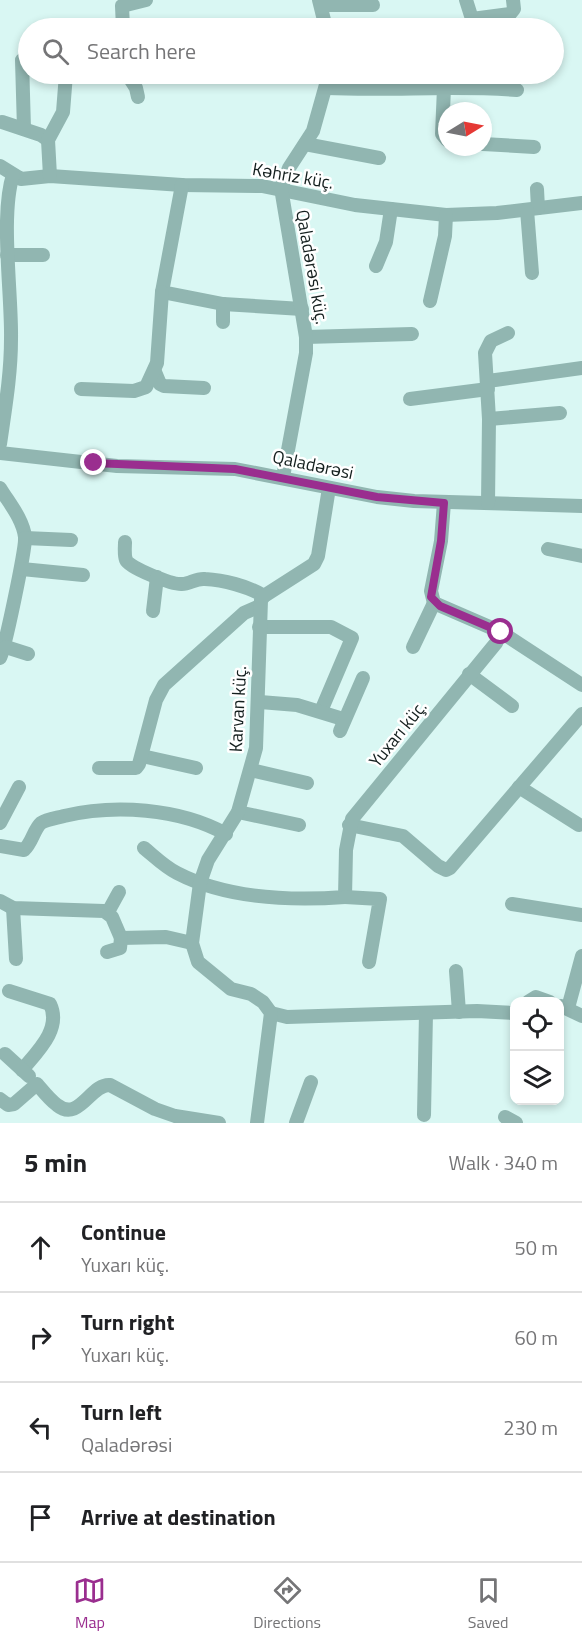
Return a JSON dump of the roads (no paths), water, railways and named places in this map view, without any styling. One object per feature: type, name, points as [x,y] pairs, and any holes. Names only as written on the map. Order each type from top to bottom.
[{"type":"street","points":[[120,18],[116,6],[146,0]]},
{"type":"street","points":[[466,0],[470,18]]},
{"type":"street","points":[[495,18],[510,14],[513,9],[513,0]]},
{"type":"street","points":[[324,18],[320,2],[373,5]]},
{"type":"street","points":[[23,84],[24,129]]},
{"type":"street","points":[[50,176],[48,140],[63,112],[65,84]]},
{"type":"street","points":[[133,84],[138,98]]},
{"type":"street","name":"Qaladərəsi küç.","points":[[283,477],[306,353],[306,337],[281,188],[289,168],[316,123],[327,84]]},
{"type":"street","points":[[343,84],[373,90],[444,88],[458,84]]},
{"type":"street","points":[[490,84],[517,90]]},
{"type":"street","points":[[443,102],[444,88]]},
{"type":"street","points":[[2,122],[48,140]]},
{"type":"street","points":[[305,144],[379,158]]},
{"type":"street","points":[[492,145],[534,147]]},
{"type":"street","points":[[0,166],[13,176],[9,184],[5,262],[10,377],[0,444]]},
{"type":"street","name":"Kəhriz küç.","points":[[13,176],[21,179],[50,176],[182,185],[281,188],[355,205],[446,215],[582,203]]},
{"type":"street","points":[[81,389],[141,391],[155,372],[162,292],[182,185]]},
{"type":"street","points":[[532,273],[533,209],[537,189]]},
{"type":"street","points":[[376,266],[386,242],[392,209]]},
{"type":"street","points":[[430,301],[445,236],[446,215]]},
{"type":"street","points":[[5,262],[43,255]]},
{"type":"street","points":[[162,292],[223,304],[302,309]]},
{"type":"street","points":[[223,304],[223,322]]},
{"type":"street","points":[[488,503],[487,345],[508,333]]},
{"type":"street","points":[[306,337],[412,334]]},
{"type":"street","points":[[410,399],[582,368]]},
{"type":"street","points":[[155,372],[160,384],[164,386],[204,388]]},
{"type":"street","points":[[489,419],[560,412]]},
{"type":"street","name":"Qaladərəsi","points":[[0,453],[117,465],[235,469],[377,497],[444,503],[582,506]]},
{"type":"street","points":[[0,488],[23,528],[26,538],[22,568],[9,615],[3,653],[28,654]]},
{"type":"street","points":[[99,768],[136,768],[142,756],[156,700],[164,685],[244,614],[314,564],[318,556],[330,488]]},
{"type":"street","points":[[413,647],[434,603],[431,591],[441,541],[444,503]]},
{"type":"street","points":[[26,538],[71,540]]},
{"type":"street","points":[[125,542],[128,564],[157,577],[182,584],[204,579],[243,587],[262,601]]},
{"type":"street","points":[[548,549],[582,556]]},
{"type":"street","points":[[22,568],[83,575]]},
{"type":"street","points":[[153,611],[157,577]]},
{"type":"street","name":"Karvan küç.","points":[[192,943],[200,883],[208,860],[238,812],[251,770],[259,728],[259,627],[262,601]]},
{"type":"street","points":[[434,603],[501,632],[581,683]]},
{"type":"street","points":[[259,627],[326,626],[349,635],[351,643],[321,711]]},
{"type":"street","name":"Yuxarı küç.","points":[[350,825],[496,643],[501,632]]},
{"type":"street","points":[[469,674],[512,706]]},
{"type":"street","points":[[260,702],[297,705],[321,711],[341,725],[363,678]]},
{"type":"street","points":[[345,897],[350,825],[403,836],[438,866],[446,870],[582,714]]},
{"type":"street","points":[[142,756],[196,768]]},
{"type":"street","points":[[251,770],[307,783]]},
{"type":"street","points":[[0,823],[19,787]]},
{"type":"street","points":[[519,788],[579,825]]},
{"type":"street","points":[[0,846],[24,850],[40,824],[47,820],[72,814],[124,809],[154,812],[214,827],[226,834]]},
{"type":"street","points":[[238,812],[299,825]]},
{"type":"street","points":[[144,848],[176,872],[200,883],[256,896],[380,899],[369,962]]},
{"type":"street","points":[[108,912],[119,892]]},
{"type":"street","points":[[0,901],[13,908],[108,912]]},
{"type":"street","points":[[512,904],[582,915]]},
{"type":"street","points":[[13,908],[16,959]]},
{"type":"street","points":[[107,952],[120,948],[121,938],[108,912]]},
{"type":"street","points":[[121,938],[166,937],[192,943],[198,962],[231,989],[257,998],[271,1013],[287,1017],[459,1012],[510,1013]]},
{"type":"street","points":[[582,956],[564,1007],[582,1016]]},
{"type":"street","points":[[456,971],[459,1012]]},
{"type":"street","points":[[9,991],[50,1004],[53,1010],[49,1038],[22,1071]]},
{"type":"street","points":[[257,1123],[271,1013]]},
{"type":"street","points":[[424,1115],[426,1013]]},
{"type":"street","points":[[5,1054],[58,1107],[65,1109],[82,1104],[105,1084],[175,1116],[219,1123]]},
{"type":"street","points":[[296,1123],[311,1082]]},
{"type":"street","points":[[0,1099],[8,1105],[14,1104],[37,1084]]}]
